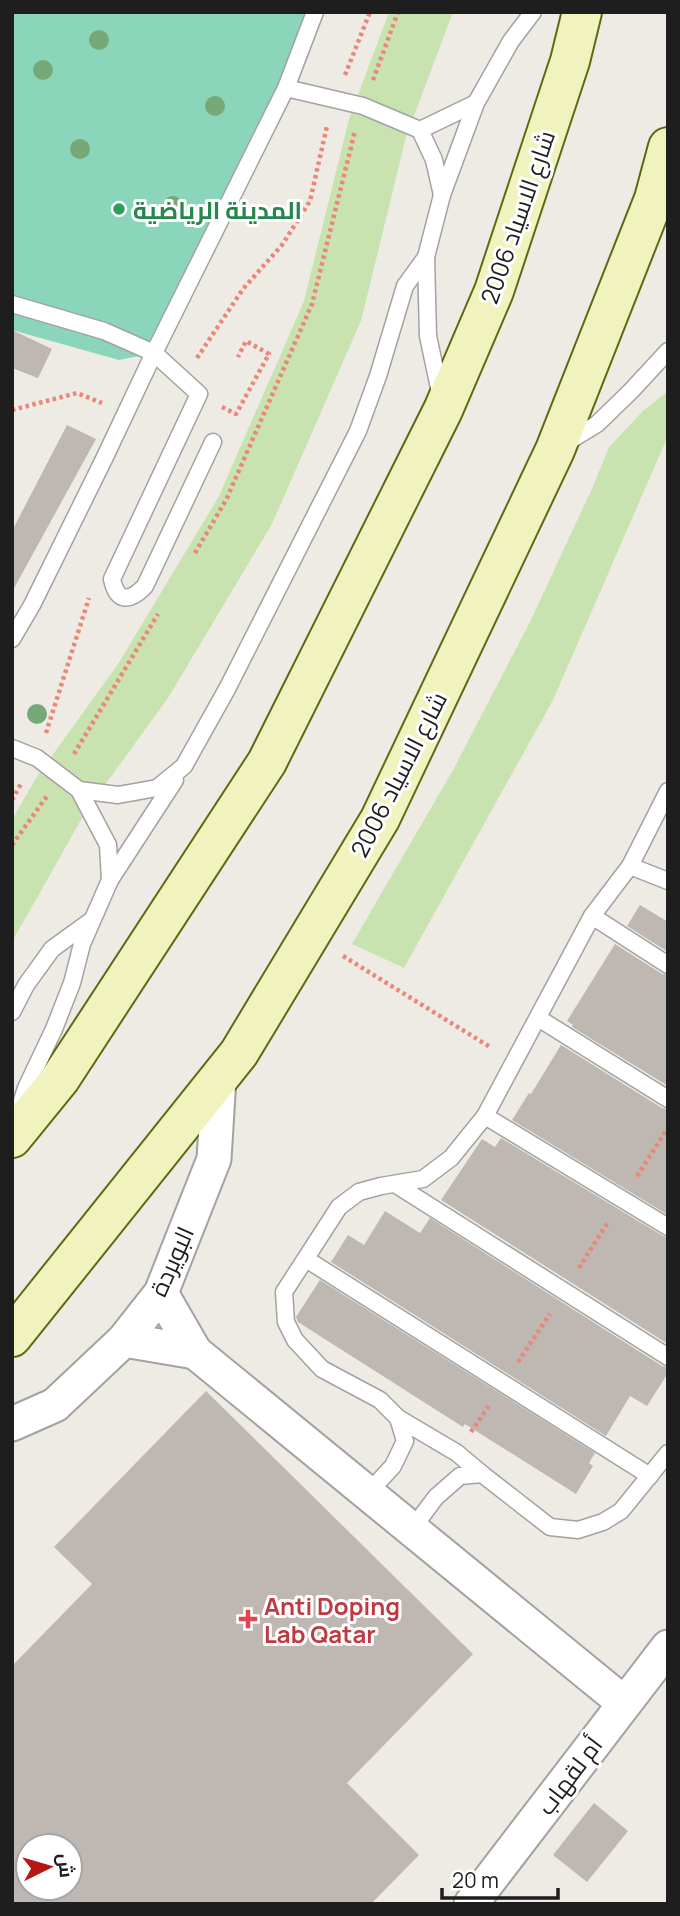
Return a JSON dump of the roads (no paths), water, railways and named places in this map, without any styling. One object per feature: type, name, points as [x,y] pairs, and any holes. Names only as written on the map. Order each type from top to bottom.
[{"type":"main road","name":"شارع الاسياد 2006","points":[[12,1138],[60,1079],[267,762],[443,410],[494,291],[570,61],[582,12]]},
{"type":"main road","name":"شارع الاسياد 2006","points":[[12,1337],[239,1053],[380,819],[555,450],[654,199],[668,147]]},
{"type":"street","name":"البويردة","points":[[12,1424],[55,1405],[124,1340],[161,1293],[214,1159],[219,1078]]},
{"type":"street","points":[[161,1293],[195,1352],[624,1703]]},
{"type":"street","points":[[124,1340],[195,1352]]},
{"type":"street","name":"أم لقهاب","points":[[471,1904],[668,1647]]},
{"type":"lane","points":[[12,639],[32,605],[286,88],[315,12]]},
{"type":"lane","points":[[443,410],[428,336],[426,257],[442,195],[476,103],[511,41],[533,12]]},
{"type":"lane","points":[[286,88],[363,106],[419,130],[434,160],[442,195]]},
{"type":"lane","points":[[419,130],[476,103]]},
{"type":"lane","points":[[12,1130],[26,1088],[54,1029],[72,982],[82,944],[110,880],[184,766],[227,689],[358,431],[405,286],[426,257]]},
{"type":"lane","points":[[12,304],[104,331],[154,352],[200,394],[112,579],[119,596],[134,596],[145,586],[213,442]]},
{"type":"lane","points":[[555,450],[597,424],[668,351]]},
{"type":"lane","points":[[12,748],[37,758],[79,790],[108,845],[110,880]]},
{"type":"lane","points":[[79,790],[118,795],[157,788],[184,766]]},
{"type":"lane","points":[[666,797],[629,866],[592,916],[485,1116],[451,1158],[423,1179],[359,1192],[340,1207],[284,1293],[286,1322],[295,1340],[322,1369],[380,1400],[398,1418],[457,1453],[550,1527],[578,1530],[603,1522],[621,1511],[668,1453]]},
{"type":"lane","points":[[629,866],[668,881]]},
{"type":"lane","points":[[592,916],[668,964]]},
{"type":"lane","points":[[12,1012],[26,985],[52,949],[94,918]]},
{"type":"lane","points":[[538,1018],[668,1099]]},
{"type":"lane","points":[[485,1116],[668,1227]]},
{"type":"lane","points":[[395,1184],[668,1357]]},
{"type":"lane","points":[[306,1259],[650,1476]]},
{"type":"lane","points":[[368,1493],[393,1466],[405,1441],[398,1418]]},
{"type":"lane","points":[[412,1529],[436,1497],[460,1476],[482,1474]]},
{"type":"place","name":"المدينة الرياضية","points":[[119,209]]},
{"type":"place","name":"Anti Doping Lab Qatar","points":[[248,1619]]}]
